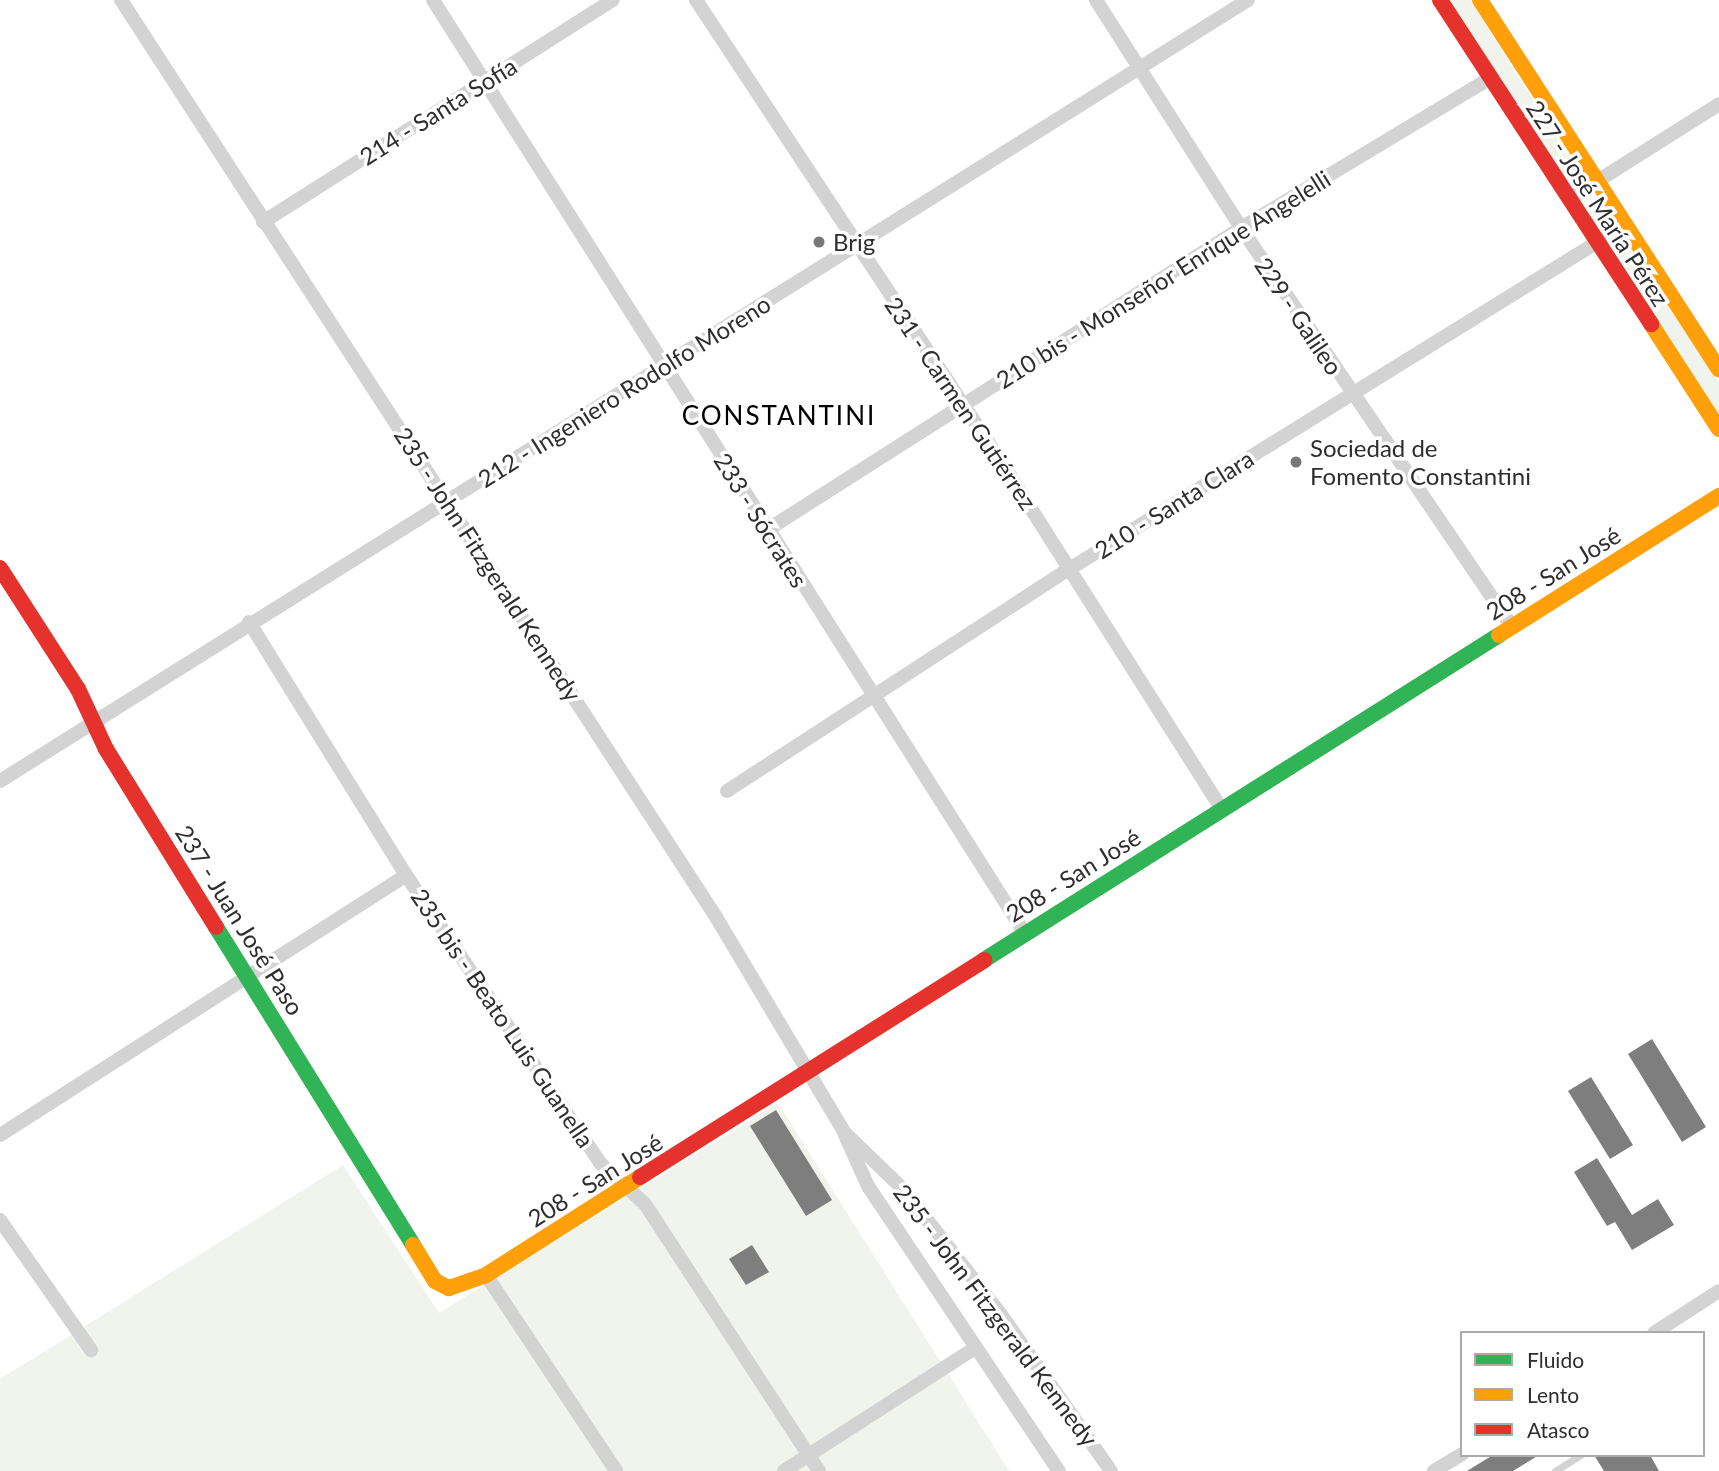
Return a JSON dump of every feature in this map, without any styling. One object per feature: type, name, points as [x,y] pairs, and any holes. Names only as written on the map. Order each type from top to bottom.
[{"type":"street","name":"235 - John Fitzgerald Kennedy","points":[[121,0],[716,917],[845,1133],[868,1186],[1059,1471]]},
{"type":"street","name":"233 - Sócrates","points":[[433,0],[1024,932]]},
{"type":"street","name":"214 - Santa Sofía","points":[[263,222],[612,0]]},
{"type":"street","name":"231 - Carmen Gutiérrez","points":[[696,0],[1071,568],[1222,809]]},
{"type":"street","name":"229 - Galileo","points":[[1096,0],[1241,228],[1511,625]]},
{"type":"street","name":"212 - Ingeniero Rodolfo Moreno","points":[[0,780],[249,622],[449,503],[856,244],[1248,0]]},
{"type":"street","name":"227 - José María Pérez","points":[[1440,0],[1719,429]]},
{"type":"street","name":"227 - José María Pérez","points":[[1480,0],[1719,369]]},
{"type":"street","name":"210 bis - Monseñor Enrique Angelelli","points":[[767,530],[1241,228],[1491,78]]},
{"type":"street","points":[[1569,199],[1719,104]]},
{"type":"street","name":"210 - Santa Clara","points":[[727,791],[1071,568],[1625,225]]},
{"type":"street","name":"208 - San José","points":[[449,1288],[486,1275],[629,1186],[1024,932],[1719,496]]},
{"type":"street","name":"237 - Juan José Paso","points":[[2,575],[93,720],[106,749],[435,1281],[449,1288]]},
{"type":"street","name":"235 bis - Beato Luis Guanella","points":[[249,622],[406,875],[600,1163],[629,1186],[819,1471]]},
{"type":"street","points":[[0,1135],[406,875]]},
{"type":"street","name":"235 - John Fitzgerald Kennedy","points":[[845,1133],[903,1189],[1000,1313],[1111,1471]]},
{"type":"street","points":[[0,1220],[91,1350]]},
{"type":"street","points":[[486,1275],[616,1471]]},
{"type":"street","points":[[1657,1331],[1719,1291]]},
{"type":"street","points":[[784,1471],[975,1348]]},
{"type":"street","points":[[1434,1471],[1460,1455]]},
{"type":"lane","points":[[1555,1471],[1578,1457]]},
{"type":"shaded area","points":[[1450,0],[1470,0],[1579,173],[1565,181]]},
{"type":"shaded area","points":[[1597,200],[1605,203],[1608,211],[1605,219],[1597,222],[1589,219],[1586,211],[1589,203]]},
{"type":"shaded area","points":[[1624,236],[1719,382],[1719,415],[1610,245]]},
{"type":"shaded area","points":[[778,1103],[1009,1471],[0,1471],[0,1379],[343,1165],[439,1313]]},
{"type":"building","points":[[1652,1039],[1706,1127],[1682,1142],[1628,1054]]},
{"type":"building","points":[[1591,1077],[1633,1145],[1610,1159],[1568,1091]]},
{"type":"building","points":[[776,1110],[832,1200],[806,1216],[750,1126]]},
{"type":"building","points":[[1597,1158],[1632,1215],[1658,1199],[1674,1225],[1632,1250],[1615,1222],[1607,1226],[1574,1172]]},
{"type":"building","points":[[752,1245],[769,1272],[746,1285],[729,1259]]},
{"type":"building","points":[[1490,1457],[1536,1457],[1513,1471],[1467,1471]]},
{"type":"building","points":[[1595,1457],[1651,1457],[1659,1471],[1604,1471]]},
{"type":"traffic: fast","points":[[984,960],[1499,635]]},
{"type":"traffic: fast","points":[[216,927],[413,1245]]},
{"type":"traffic: slow","points":[[1480,0],[1719,369]]},
{"type":"traffic: slow","points":[[1651,324],[1719,429]]},
{"type":"traffic: slow","points":[[1499,635],[1719,496]]},
{"type":"traffic: slow","points":[[413,1245],[435,1281],[449,1288],[486,1275],[640,1177]]},
{"type":"traffic: jam","points":[[1440,0],[1651,324]]},
{"type":"traffic: jam","points":[[0,568],[78,689],[106,749],[216,927]]},
{"type":"traffic: jam","points":[[640,1177],[984,960]]},
{"type":"place","name":"Brig","points":[[819,242]]},
{"type":"place","name":"Sociedad de Fomento Constantini","points":[[1296,462]]},
{"type":"district","name":"CONSTANTINI","points":[[779,416]]}]
